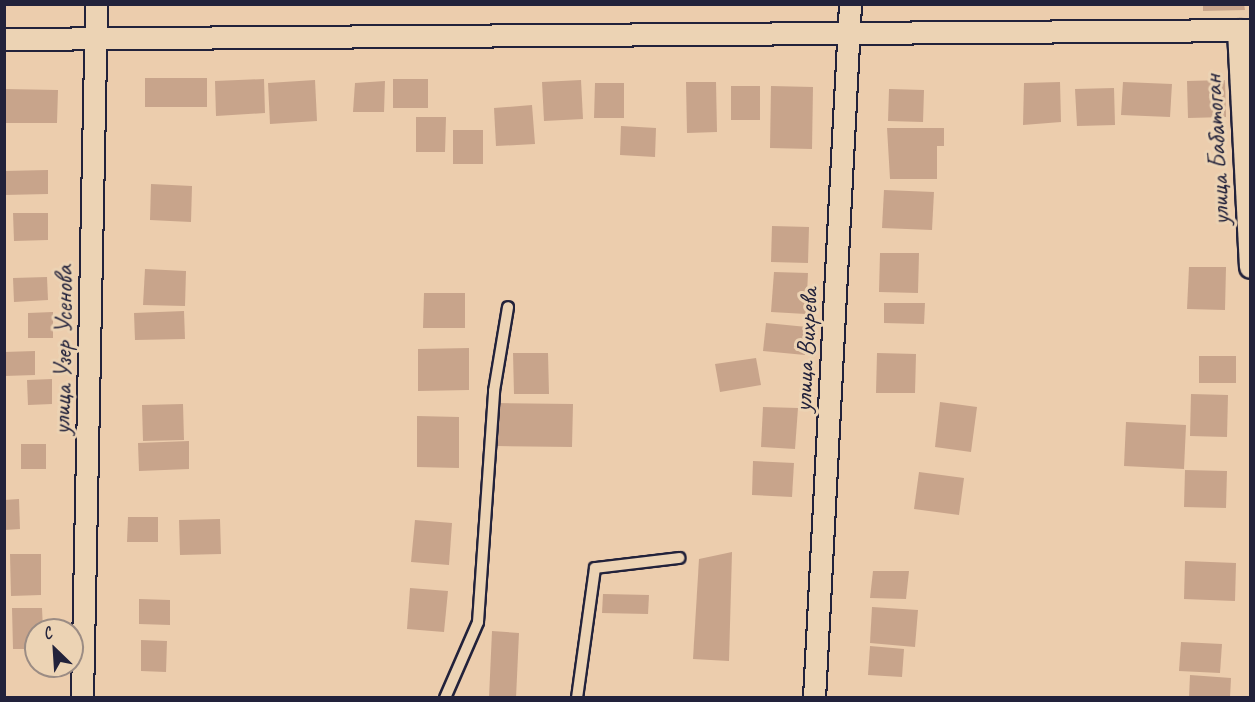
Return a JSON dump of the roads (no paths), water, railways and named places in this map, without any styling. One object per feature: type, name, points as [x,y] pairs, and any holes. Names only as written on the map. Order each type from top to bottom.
[{"type":"street","name":"улица Узер Усенова","points":[[82,698],[96,4]]},
{"type":"street","name":"улица Вихрева","points":[[814,698],[850,4]]},
{"type":"street","points":[[4,39],[97,41],[1244,30]]},
{"type":"street","name":"улица Бабатоган","points":[[1244,30],[1251,267]]},
{"type":"lane","points":[[445,698],[478,622],[494,391],[508,307]]},
{"type":"lane","points":[[577,698],[595,568],[679,558]]}]
